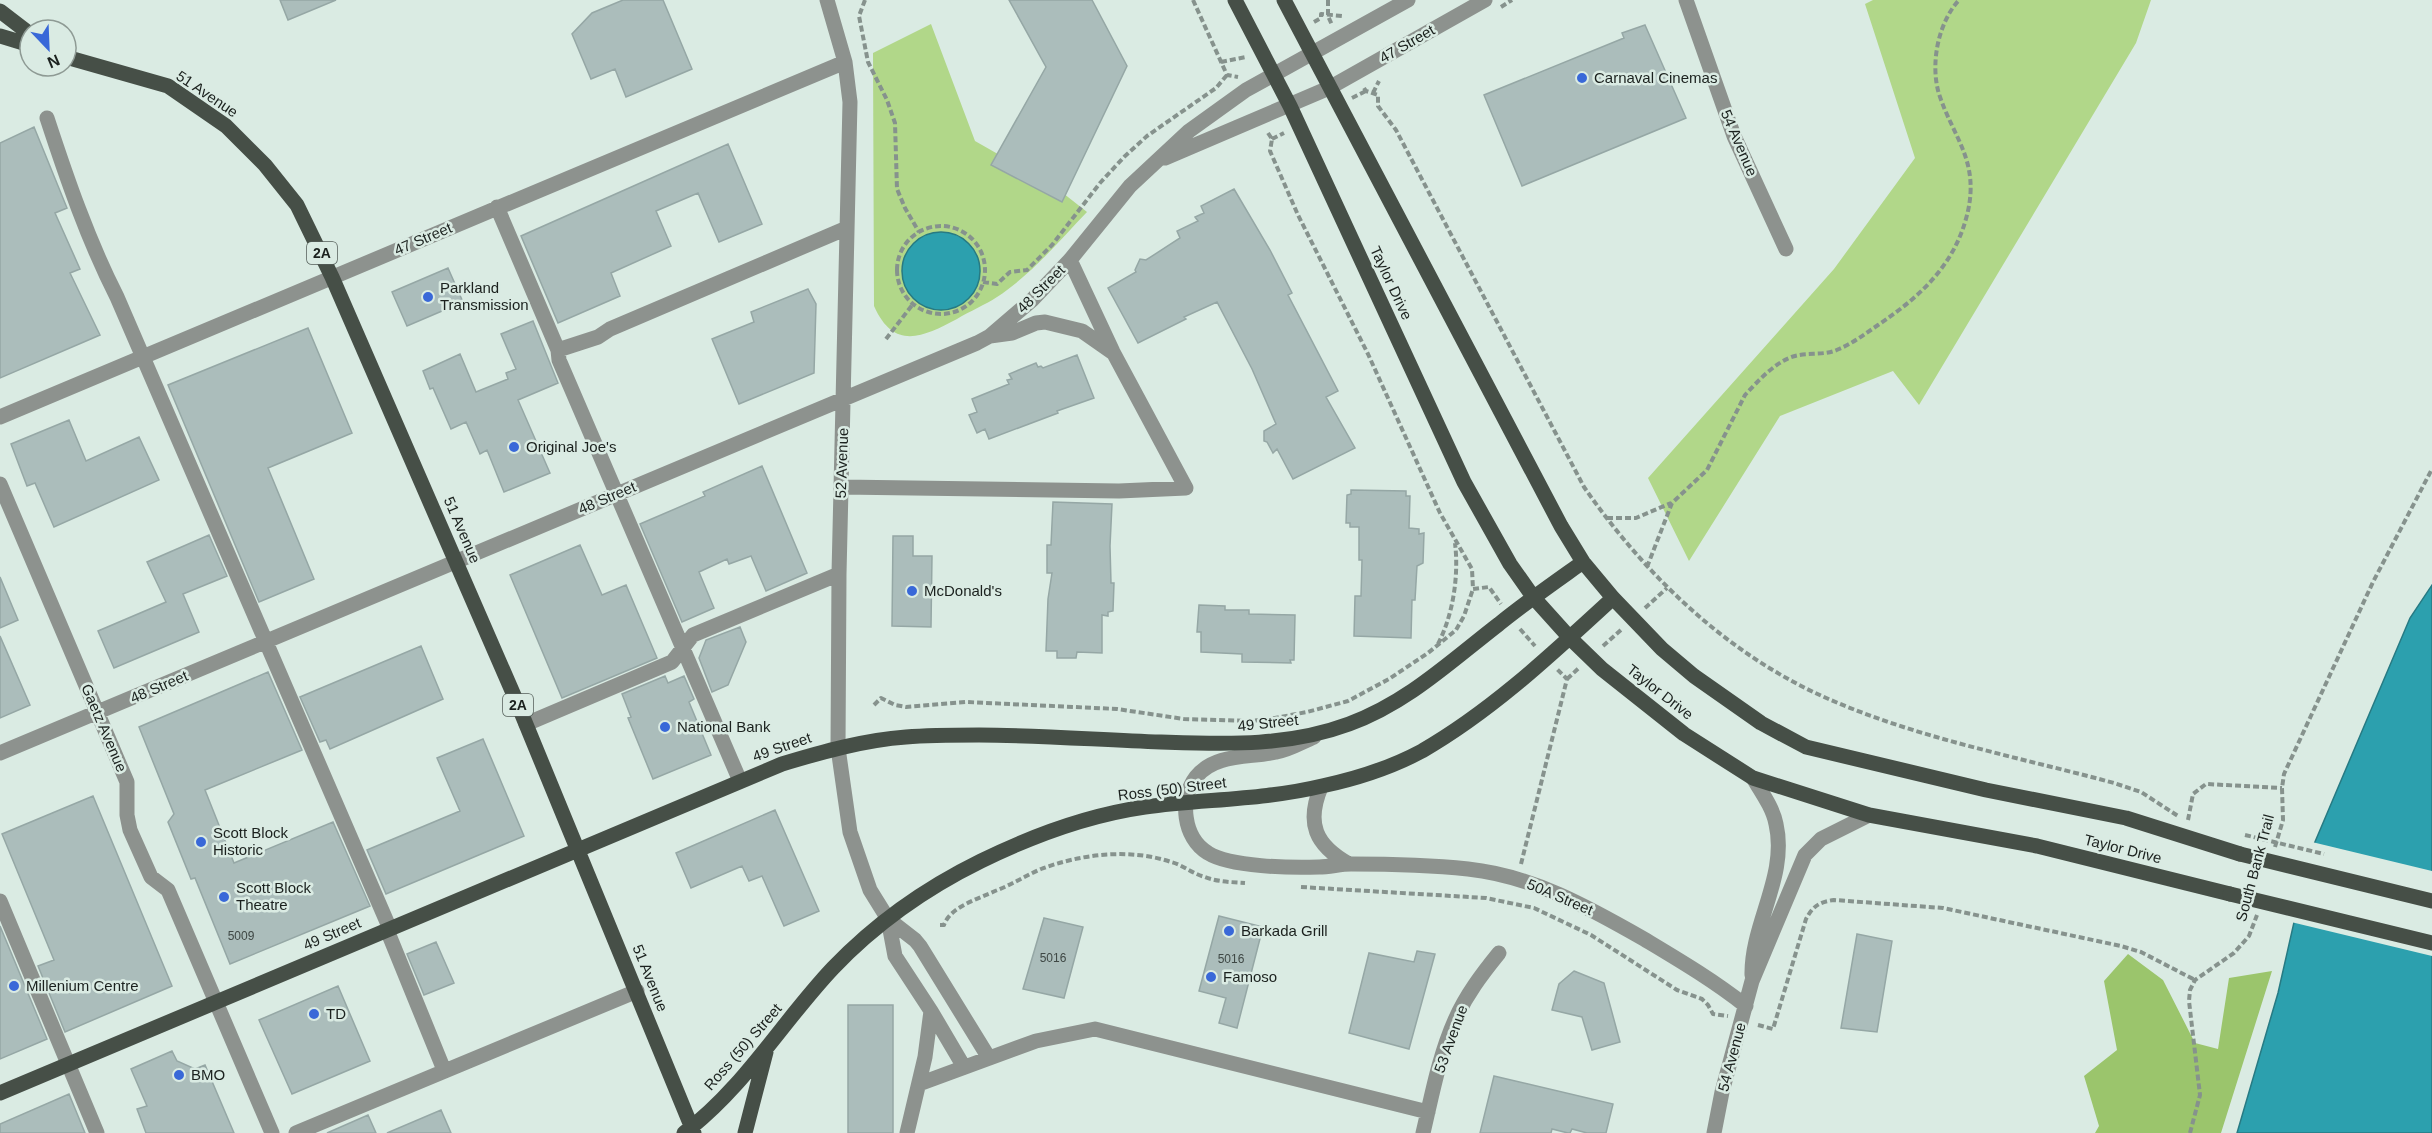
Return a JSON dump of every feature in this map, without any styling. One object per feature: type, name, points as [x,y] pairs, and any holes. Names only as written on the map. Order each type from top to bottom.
[{"type":"main road","name":"Taylor Drive","points":[[1235,0],[1290,106],[1464,482],[1510,564],[1534,598],[1590,658],[1684,734],[1753,778],[1869,815],[2037,846],[2432,944]]},
{"type":"main road","name":"Taylor Drive","points":[[1284,0],[1540,489],[1583,562],[1613,598],[1662,649],[1694,676],[1761,723],[1806,747],[1986,790],[2126,818],[2240,854],[2432,902]]},
{"type":"main road","points":[[0,11],[18,25]]},
{"type":"main road","points":[[0,36],[18,41]]},
{"type":"main road","name":"51 Avenue","points":[[78,60],[168,86],[226,126],[265,165],[297,206],[332,277],[526,724],[637,991],[690,1131]]},
{"type":"main road","name":"49 Street","points":[[0,1093],[740,781],[782,764],[838,748],[904,737],[979,735],[1238,745],[1282,742],[1318,735],[1377,713],[1402,698],[1432,678],[1509,616],[1583,562]]},
{"type":"main road","name":"Ross (50) Street","points":[[690,1131],[726,1096],[831,970],[862,939],[932,888],[983,860],[1050,832],[1102,816],[1145,807],[1268,796],[1321,787],[1383,768],[1420,751],[1514,688],[1613,598]]},
{"type":"main road","points":[[745,1133],[767,1049]]},
{"type":"street","name":"52 Avenue","points":[[827,0],[845,62],[850,102],[842,488],[838,573],[838,748],[850,832],[870,890],[888,919]]},
{"type":"street","points":[[1311,53],[1408,0]]},
{"type":"street","name":"47 Street","points":[[1290,106],[1329,88],[1485,0]]},
{"type":"street","name":"54 Avenue","points":[[1686,0],[1734,136],[1786,249]]},
{"type":"street","name":"48 Street","points":[[0,753],[936,361],[990,336],[1032,300],[1070,260],[1112,206],[1189,131],[1246,90],[1311,53]]},
{"type":"street","name":"47 Street","points":[[0,417],[845,62]]},
{"type":"street","name":"48 Street","points":[[1156,161],[1290,106]]},
{"type":"street","points":[[46,118],[69,185],[93,241],[93,251],[117,297],[266,641],[388,929],[444,1070]]},
{"type":"street","points":[[497,207],[682,651],[720,731],[740,781]]},
{"type":"street","points":[[558,350],[598,337],[610,328],[847,228]]},
{"type":"street","points":[[842,488],[1108,491],[1186,488],[1113,352],[1070,260]]},
{"type":"street","points":[[990,336],[1012,333],[1036,323],[1045,322],[1082,331],[1113,352]]},
{"type":"street","name":"Gaetz Avenue","points":[[0,484],[127,782],[127,815],[130,830],[151,877],[168,890],[272,1133]]},
{"type":"street","points":[[526,724],[672,662],[693,636],[838,573]]},
{"type":"street","points":[[1185,803],[1197,776],[1213,763],[1278,752],[1318,735]]},
{"type":"street","points":[[1752,981],[1752,956],[1777,865],[1778,847],[1776,824],[1769,805],[1753,778]]},
{"type":"street","points":[[1321,787],[1315,802],[1316,831],[1330,854],[1349,864]]},
{"type":"street","name":"50A Street","points":[[1185,803],[1187,820],[1194,841],[1206,852],[1222,860],[1244,864],[1321,868],[1349,864],[1470,869],[1518,879],[1566,896],[1591,908],[1713,980],[1746,1006]]},
{"type":"street","points":[[1752,981],[1805,855],[1821,839],[1869,815]]},
{"type":"street","points":[[0,901],[3,918],[97,1133]]},
{"type":"street","points":[[888,919],[895,956],[964,1067]]},
{"type":"street","points":[[888,919],[915,940],[989,1058]]},
{"type":"street","name":"53 Avenue","points":[[1423,1133],[1443,1050],[1455,1019],[1471,989],[1499,953]]},
{"type":"street","name":"54 Avenue","points":[[1714,1133],[1722,1092],[1752,981]]},
{"type":"street","points":[[296,1133],[637,991]]},
{"type":"street","points":[[907,1133],[920,1084],[931,1011]]},
{"type":"street","points":[[920,1084],[1036,1041],[1095,1029],[1428,1112]]},
{"type":"path","points":[[865,0],[859,16],[868,62],[896,123],[897,189],[919,232]]},
{"type":"path","points":[[1192,0],[1227,75]]},
{"type":"path","points":[[1328,0],[1329,18]]},
{"type":"path","points":[[1605,518],[1624,520],[1636,518],[1672,503],[1707,470],[1745,395],[1770,372],[1793,356],[1831,353],[1856,340],[1910,303],[1944,266],[1961,234],[1971,191],[1966,153],[1945,110],[1936,79],[1939,39],[1945,22],[1959,0]]},
{"type":"path","points":[[1321,18],[1321,14],[1329,18],[1341,16]]},
{"type":"path","points":[[1221,62],[1244,58]]},
{"type":"path","points":[[982,282],[997,284],[1010,272],[1027,270],[1052,245],[1100,183],[1124,157],[1147,136],[1216,88],[1227,75]]},
{"type":"path","points":[[1227,75],[1240,77]]},
{"type":"path","points":[[1384,75],[1373,93],[1378,95],[1378,106],[1396,130],[1569,460],[1605,518],[1647,567],[1666,588],[1732,644],[1781,674],[1836,703],[1909,729],[2141,792],[2188,822],[2193,794],[2206,784],[2282,788]]},
{"type":"path","points":[[1339,105],[1366,91]]},
{"type":"path","points":[[874,705],[881,698],[895,705],[906,706],[966,702],[1088,707],[1138,711],[1184,719],[1252,721],[1307,712],[1348,700],[1389,680],[1437,647],[1455,630],[1464,615],[1473,590],[1472,569],[1410,449],[1368,354],[1298,215],[1270,150],[1272,139],[1299,126]]},
{"type":"path","points":[[942,226],[956,229],[968,236],[977,246],[984,260],[985,275],[982,282],[972,302],[959,311],[944,314],[929,313],[904,296],[898,283],[896,269],[899,255],[906,243],[919,232],[942,226]]},
{"type":"path","points":[[886,339],[913,304]]},
{"type":"path","name":"South Bank Trail","points":[[2274,854],[2283,819],[2282,788],[2289,764],[2368,593],[2432,469]]},
{"type":"path","points":[[1647,567],[1672,503]]},
{"type":"path","points":[[1437,647],[1452,599],[1456,569],[1455,540]]},
{"type":"path","points":[[1473,590],[1489,587],[1509,616],[1567,679]]},
{"type":"path","points":[[1511,903],[1567,679],[1666,588]]},
{"type":"path","points":[[940,925],[944,926],[950,913],[1030,874],[1085,857],[1128,855],[1154,857],[1173,862],[1203,877],[1222,882],[1245,883]]},
{"type":"path","points":[[1293,886],[1486,898],[1534,908],[1591,935],[1677,990],[1702,999],[1713,1014],[1719,1014]]},
{"type":"path","points":[[1763,1027],[1773,1029],[1806,920],[1812,908],[1822,901],[1943,908],[2121,946],[2141,952],[2195,980],[2190,990],[2189,1001],[2200,1095],[2190,1133]]},
{"type":"path","name":"South Bank Trail","points":[[2195,980],[2242,945],[2249,936],[2259,910]]},
{"type":"green space","points":[[1873,0],[2151,0],[2136,43],[1919,405],[1893,371],[1780,416],[1689,561],[1648,478],[1834,269],[1915,158],[1865,4]]},
{"type":"green space","points":[[931,24],[975,141],[1054,186],[1087,212],[1033,268],[1010,288],[932,331],[910,336],[900,335],[891,330],[874,306],[873,53]]},
{"type":"green space","points":[[2128,954],[2163,980],[2195,1043],[2218,1049],[2229,978],[2272,971],[2221,1133],[2095,1133],[2099,1126],[2084,1076],[2117,1050],[2104,981]]},
{"type":"water","points":[[933,232],[949,232],[963,238],[974,249],[980,263],[980,279],[974,293],[963,304],[949,310],[933,310],[919,304],[908,293],[902,279],[902,263],[908,249],[919,238]]},
{"type":"water","points":[[2432,585],[2432,1133],[2237,1133],[2278,993],[2309,856],[2410,618]]},
{"type":"pier","points":[[2312,842],[2432,871],[2432,956],[2291,922],[2306,855]]},
{"type":"building","points":[[280,0],[336,0],[288,20]]},
{"type":"building","points":[[623,0],[663,0],[692,69],[626,97],[615,69],[591,79],[572,34],[592,13]]},
{"type":"building","points":[[1009,0],[1092,0],[1127,66],[1062,202],[991,165],[1046,67]]},
{"type":"building","points":[[1645,25],[1686,118],[1522,186],[1484,95],[1624,38],[1622,33]]},
{"type":"building","points":[[34,127],[67,208],[55,213],[80,269],[70,273],[100,335],[0,378],[0,143]]},
{"type":"building","points":[[728,144],[762,224],[719,242],[698,193],[656,211],[671,246],[611,273],[620,296],[558,323],[521,236]]},
{"type":"building","points":[[1234,189],[1270,250],[1292,293],[1288,295],[1338,391],[1326,397],[1355,448],[1293,479],[1277,449],[1273,453],[1264,441],[1264,431],[1276,424],[1252,369],[1217,302],[1184,317],[1186,319],[1138,343],[1108,288],[1136,272],[1140,259],[1146,260],[1180,238],[1177,231],[1198,221],[1195,217],[1204,213],[1201,206]]},
{"type":"building","name":"Parkland Transmission","points":[[448,268],[463,302],[407,326],[392,292]]},
{"type":"building","points":[[808,289],[816,304],[814,373],[739,404],[712,339],[754,322],[751,312]]},
{"type":"building","points":[[533,321],[558,383],[518,400],[550,473],[504,492],[487,450],[480,454],[466,422],[451,429],[423,371],[460,354],[476,392],[508,379],[506,373],[516,369],[501,334]]},
{"type":"building","points":[[308,328],[352,433],[268,468],[314,579],[259,602],[168,385]]},
{"type":"building","points":[[1077,355],[1094,398],[989,439],[985,429],[977,433],[969,415],[977,412],[972,399],[1009,384],[1007,380],[1012,379],[1009,374],[1036,363],[1038,367],[1043,368]]},
{"type":"building","points":[[69,420],[86,461],[139,437],[159,480],[54,527],[35,483],[27,486],[11,444]]},
{"type":"building","points":[[762,466],[807,573],[766,591],[751,556],[729,564],[727,559],[699,572],[714,608],[682,622],[640,524],[705,496],[703,492]]},
{"type":"building","points":[[1351,490],[1406,491],[1406,496],[1410,496],[1409,528],[1419,529],[1419,534],[1424,533],[1423,563],[1417,566],[1415,600],[1412,600],[1411,638],[1354,636],[1355,596],[1361,596],[1362,560],[1359,560],[1359,527],[1350,527],[1350,523],[1346,523],[1347,495],[1351,494]]},
{"type":"building","points":[[1053,502],[1112,504],[1110,546],[1111,583],[1114,583],[1113,611],[1108,612],[1108,616],[1102,615],[1102,653],[1077,652],[1076,658],[1057,658],[1057,651],[1046,651],[1048,599],[1052,573],[1047,573],[1047,545],[1051,545]]},
{"type":"building","points":[[209,535],[227,576],[183,594],[199,632],[114,668],[98,631],[166,602],[147,562]]},
{"type":"building","name":"McDonald's","points":[[893,536],[913,536],[913,556],[932,556],[931,627],[892,626]]},
{"type":"building","points":[[580,545],[602,595],[626,585],[657,658],[562,698],[510,575]]},
{"type":"building","points":[[0,577],[18,620],[0,628]]},
{"type":"building","points":[[1199,605],[1225,606],[1225,610],[1249,610],[1249,614],[1295,615],[1294,660],[1290,660],[1291,663],[1242,662],[1242,654],[1201,652],[1201,632],[1197,632]]},
{"type":"building","points":[[740,627],[746,642],[728,685],[712,692],[699,658],[706,640]]},
{"type":"building","points":[[0,636],[30,705],[0,718]]},
{"type":"building","points":[[421,646],[443,699],[330,749],[326,740],[320,742],[300,697]]},
{"type":"building","points":[[268,672],[302,750],[205,790],[234,863],[333,822],[370,906],[230,964],[195,878],[191,879],[168,822],[174,814],[139,727]]},
{"type":"building","points":[[665,676],[668,683],[684,676],[694,699],[689,702],[711,755],[653,779],[628,718],[631,717],[622,694]]},
{"type":"building","points":[[483,739],[524,836],[386,894],[367,850],[460,811],[437,758]]},
{"type":"building","points":[[93,796],[172,986],[65,1032],[38,966],[54,960],[2,834]]},
{"type":"building","points":[[775,810],[819,911],[784,926],[762,876],[749,881],[742,866],[691,888],[676,853]]},
{"type":"building","points":[[1219,916],[1263,927],[1237,1028],[1219,1023],[1226,998],[1199,991]]},
{"type":"building","points":[[1044,918],[1083,927],[1064,998],[1023,989]]},
{"type":"building","name":"Millenium Centre","points":[[0,926],[47,1039],[0,1059]]},
{"type":"building","points":[[1857,934],[1892,941],[1877,1032],[1841,1028]]},
{"type":"building","points":[[436,942],[454,983],[424,995],[407,954]]},
{"type":"building","points":[[1417,951],[1435,954],[1409,1049],[1349,1033],[1369,953],[1414,962]]},
{"type":"building","points":[[1574,971],[1604,983],[1620,1042],[1592,1050],[1582,1017],[1552,1010],[1559,984]]},
{"type":"building","points":[[338,986],[370,1061],[292,1094],[259,1020]]},
{"type":"building","points":[[848,1005],[893,1005],[893,1133],[848,1133]]},
{"type":"building","points":[[172,1051],[177,1061],[195,1069],[205,1065],[234,1133],[146,1133],[137,1109],[147,1106],[131,1069]]},
{"type":"building","points":[[1494,1076],[1613,1104],[1606,1133],[1587,1133],[1572,1129],[1568,1133],[1552,1129],[1551,1133],[1480,1133]]},
{"type":"building","points":[[69,1094],[85,1133],[0,1133],[0,1124]]},
{"type":"building","points":[[441,1110],[451,1133],[387,1133]]},
{"type":"building","points":[[368,1115],[376,1133],[327,1133]]},
{"type":"place","name":"Carnaval Cinemas","points":[[1582,78]]},
{"type":"place","name":"Parkland Transmission","points":[[428,297]]},
{"type":"place","name":"Original Joe's","points":[[514,447]]},
{"type":"place","name":"McDonald's","points":[[912,591]]},
{"type":"place","name":"National Bank","points":[[665,727]]},
{"type":"place","name":"Scott Block Historic","points":[[201,842]]},
{"type":"place","name":"Scott Block Theatre","points":[[224,897]]},
{"type":"place","name":"Barkada Grill","points":[[1229,931]]},
{"type":"place","name":"Famoso","points":[[1211,977]]},
{"type":"place","name":"Millenium Centre","points":[[14,986]]},
{"type":"place","name":"TD","points":[[314,1014]]},
{"type":"place","name":"BMO","points":[[179,1075]]}]
